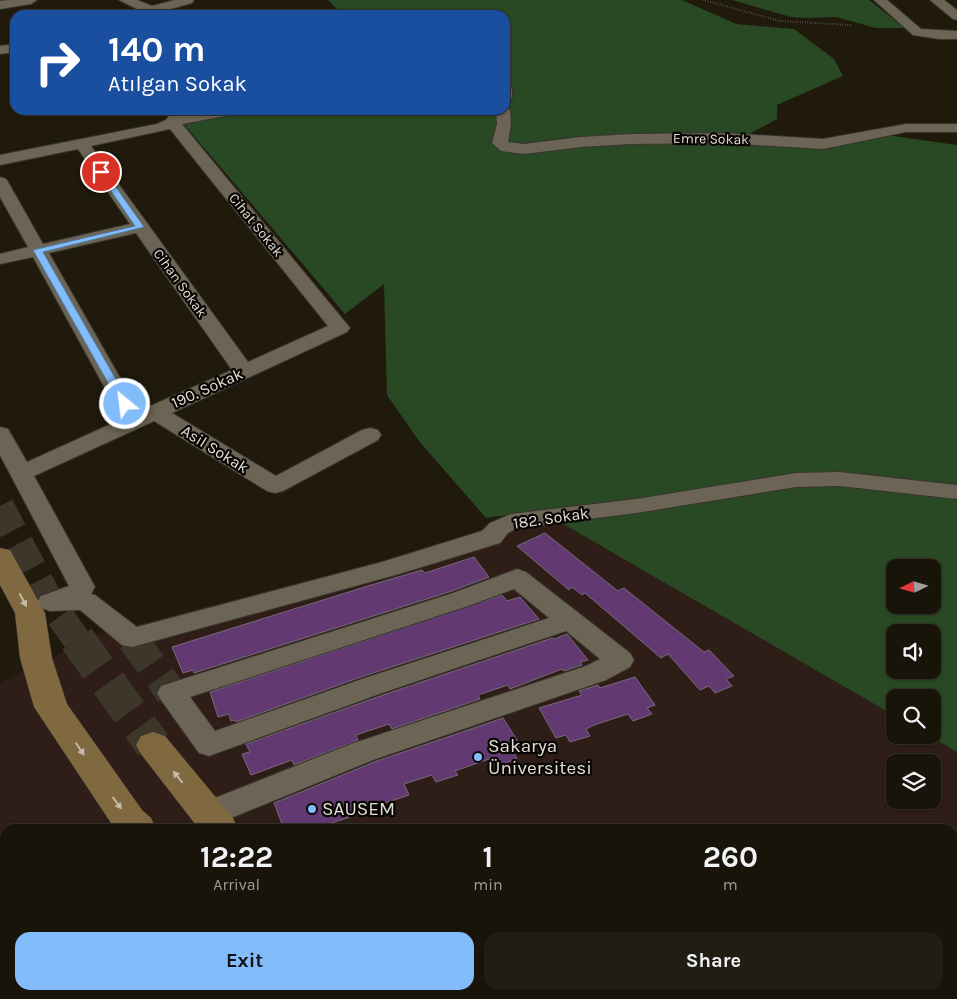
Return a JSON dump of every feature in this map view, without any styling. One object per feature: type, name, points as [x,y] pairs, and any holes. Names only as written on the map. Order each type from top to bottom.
[{"type":"street","points":[[125,0],[147,10]]},
{"type":"street","points":[[162,10],[188,0]]},
{"type":"street","points":[[880,0],[917,32],[957,35]]},
{"type":"street","points":[[936,0],[957,16]]},
{"type":"street","points":[[0,5],[27,1]]},
{"type":"street","name":"Emre Sokak","points":[[503,115],[504,124],[500,143],[506,148],[517,149],[630,139],[724,138],[823,144],[906,128],[957,128]]},
{"type":"street","points":[[0,160],[161,128],[176,116]]},
{"type":"street","name":"Cihat Sokak","points":[[176,116],[340,328]]},
{"type":"street","name":"Cihan Sokak","points":[[82,144],[244,372]]},
{"type":"street","points":[[0,182],[134,421]]},
{"type":"street","points":[[0,259],[140,227]]},
{"type":"street","name":"190. Sokak","points":[[20,474],[340,328]]},
{"type":"street","name":"Asil Sokak","points":[[155,412],[275,486],[370,435]]},
{"type":"street","points":[[0,434],[20,474]]},
{"type":"street","name":"182. Sokak","points":[[20,474],[82,587],[79,592],[50,602],[86,601],[132,638],[390,568],[491,537],[499,528],[511,522],[539,517],[636,506],[796,480],[840,479],[957,492]]},
{"type":"street","points":[[0,557],[30,613],[36,658],[51,707],[133,824]]},
{"type":"street","points":[[153,745],[214,821],[362,752],[596,673],[620,660],[571,620],[517,578],[462,599],[171,693],[208,745],[372,686],[571,620]]},
{"type":"path","points":[[703,0],[780,21],[851,25]]},
{"type":"shaded area","name":"Sakarya Üniversitesi","points":[[551,517],[886,711],[886,744],[941,743],[957,752],[957,824],[0,824],[0,683],[101,634]]},
{"type":"green space","points":[[328,0],[682,0],[736,24],[794,29],[834,59],[843,76],[777,105],[777,119],[735,142],[778,146],[886,135],[957,145],[957,752],[941,743],[941,689],[886,689],[886,711],[551,517],[552,509],[486,518],[419,441],[387,395],[384,284],[345,314],[183,123],[212,115],[510,115],[510,10],[338,10]]},
{"type":"green space","points":[[732,0],[869,0],[905,28],[876,28],[836,17],[791,17]]},
{"type":"building","points":[[545,533],[618,591],[624,588],[704,652],[709,650],[734,676],[726,679],[732,686],[715,693],[709,686],[700,690],[668,654],[661,658],[585,593],[582,595],[572,587],[569,590],[517,546]]},
{"type":"building","points":[[474,557],[489,577],[452,591],[194,673],[193,670],[183,673],[172,647],[371,585],[422,570],[425,573]]},
{"type":"building","points":[[502,595],[507,601],[520,597],[539,619],[361,677],[236,722],[235,720],[231,721],[229,714],[218,717],[210,692]]},
{"type":"building","points":[[567,634],[588,660],[580,662],[582,665],[564,671],[562,669],[510,689],[508,685],[478,695],[480,699],[392,729],[389,724],[356,735],[358,740],[294,765],[292,760],[251,775],[242,754],[250,752],[246,744],[383,695]]},
{"type":"building","points":[[635,677],[655,705],[647,708],[652,714],[633,721],[628,714],[594,725],[586,729],[590,736],[570,742],[566,735],[556,738],[539,708],[582,695],[579,691],[598,685],[600,688]]},
{"type":"building","points":[[503,718],[522,748],[513,751],[517,759],[497,766],[492,758],[455,771],[458,775],[436,782],[432,775],[404,784],[409,795],[328,824],[282,824],[274,803],[374,762]]},
{"type":"tunnel","points":[[0,506],[50,602],[77,640]]},
{"type":"tunnel","points":[[77,639],[153,745]]},
{"type":"tunnel","points":[[133,639],[171,693]]},
{"type":"place","name":"Sakarya Üniversitesi","points":[[478,757]]},
{"type":"place","name":"SAUSEM","points":[[312,809]]},
{"type":"route","points":[[101,172],[140,227],[38,250],[125,404]]}]
